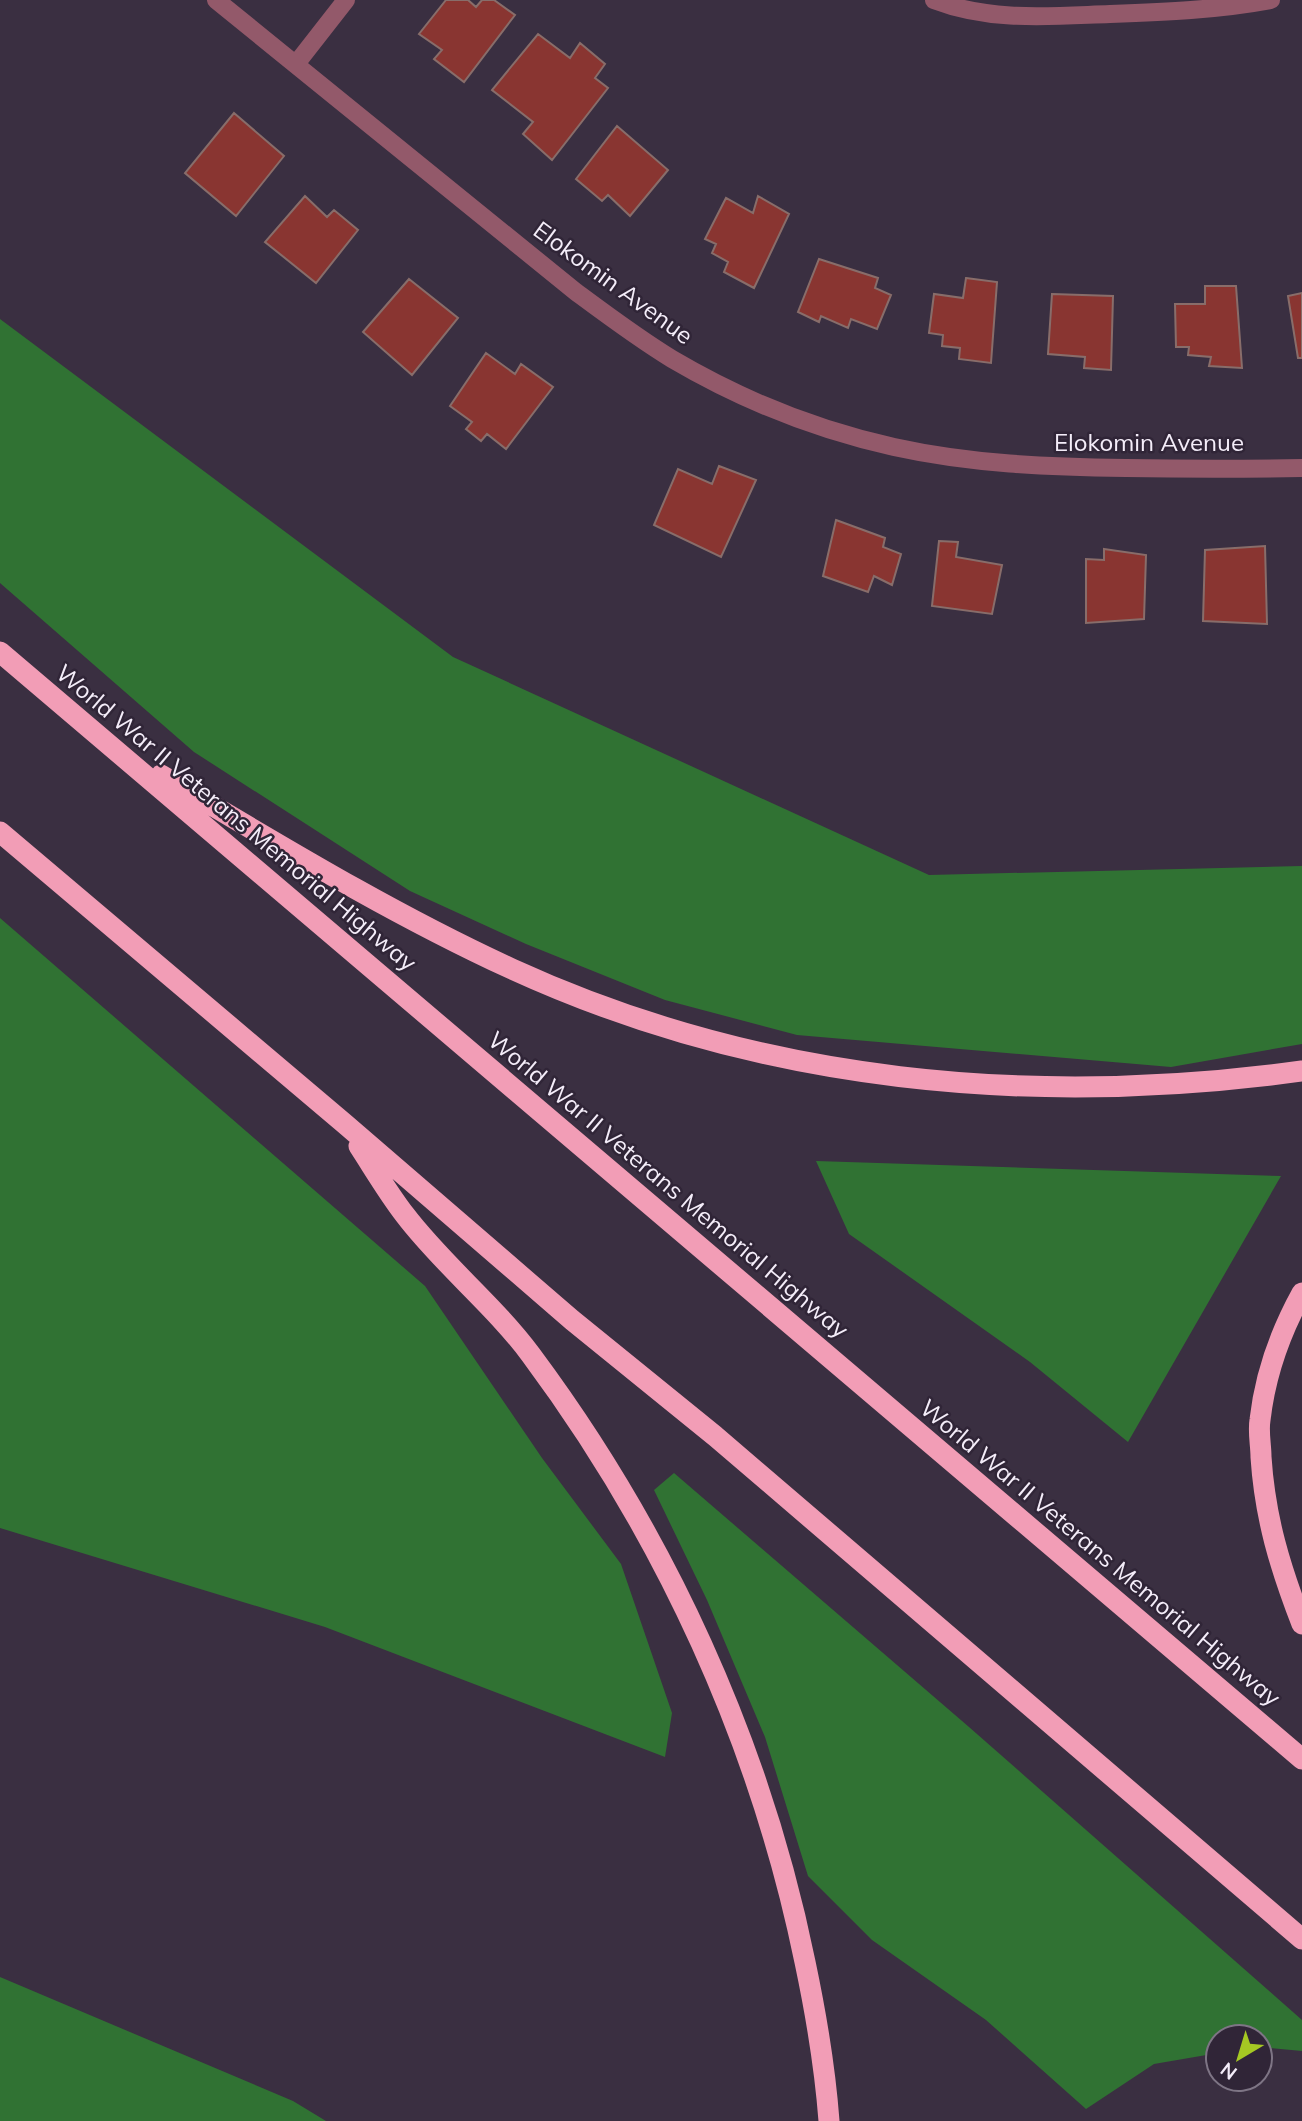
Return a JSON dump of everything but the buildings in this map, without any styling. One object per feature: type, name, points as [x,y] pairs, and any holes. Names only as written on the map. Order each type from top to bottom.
[{"type":"highway","name":"World War II Veterans Memorial Highway","points":[[0,652],[1302,1759]]},
{"type":"highway","points":[[108,743],[332,877],[500,963],[589,1000],[681,1032],[748,1050],[831,1067],[934,1082],[1009,1087],[1142,1087],[1240,1080],[1302,1071]]},
{"type":"highway","points":[[0,832],[572,1320],[724,1444],[1302,1939]]},
{"type":"highway","points":[[345,1124],[405,1215],[529,1352],[591,1439],[646,1530],[694,1624],[735,1723],[765,1806],[795,1912],[813,1998],[829,2121]]},
{"type":"highway","points":[[1302,1293],[1291,1314],[1272,1366],[1259,1421],[1264,1495],[1280,1568],[1302,1624]]},
{"type":"street","name":"Elokomin Avenue","points":[[216,0],[576,292],[630,332],[715,382],[776,409],[833,430],[893,447],[997,464],[1188,469],[1302,468]]},
{"type":"street","points":[[296,65],[346,0]]},
{"type":"street","points":[[934,0],[994,15],[1043,16],[1193,11],[1271,0]]},
{"type":"green space","points":[[0,319],[453,657],[929,875],[1302,866],[1302,1044],[1171,1067],[797,1035],[665,1000],[526,944],[410,891],[194,752],[0,583]]},
{"type":"green space","points":[[0,918],[425,1286],[542,1458],[621,1564],[672,1713],[665,1757],[325,1627],[0,1528]]},
{"type":"green space","points":[[816,1161],[1281,1176],[1128,1442],[1030,1362],[849,1234]]},
{"type":"green space","points":[[674,1473],[969,1727],[1302,2020],[1302,2051],[1274,2048],[1274,2023],[1204,2023],[1204,2055],[1154,2064],[1086,2109],[986,2020],[872,1940],[808,1876],[765,1737],[707,1600],[654,1490]]},
{"type":"green space","points":[[0,1977],[293,2101],[326,2121],[0,2121]]}]
